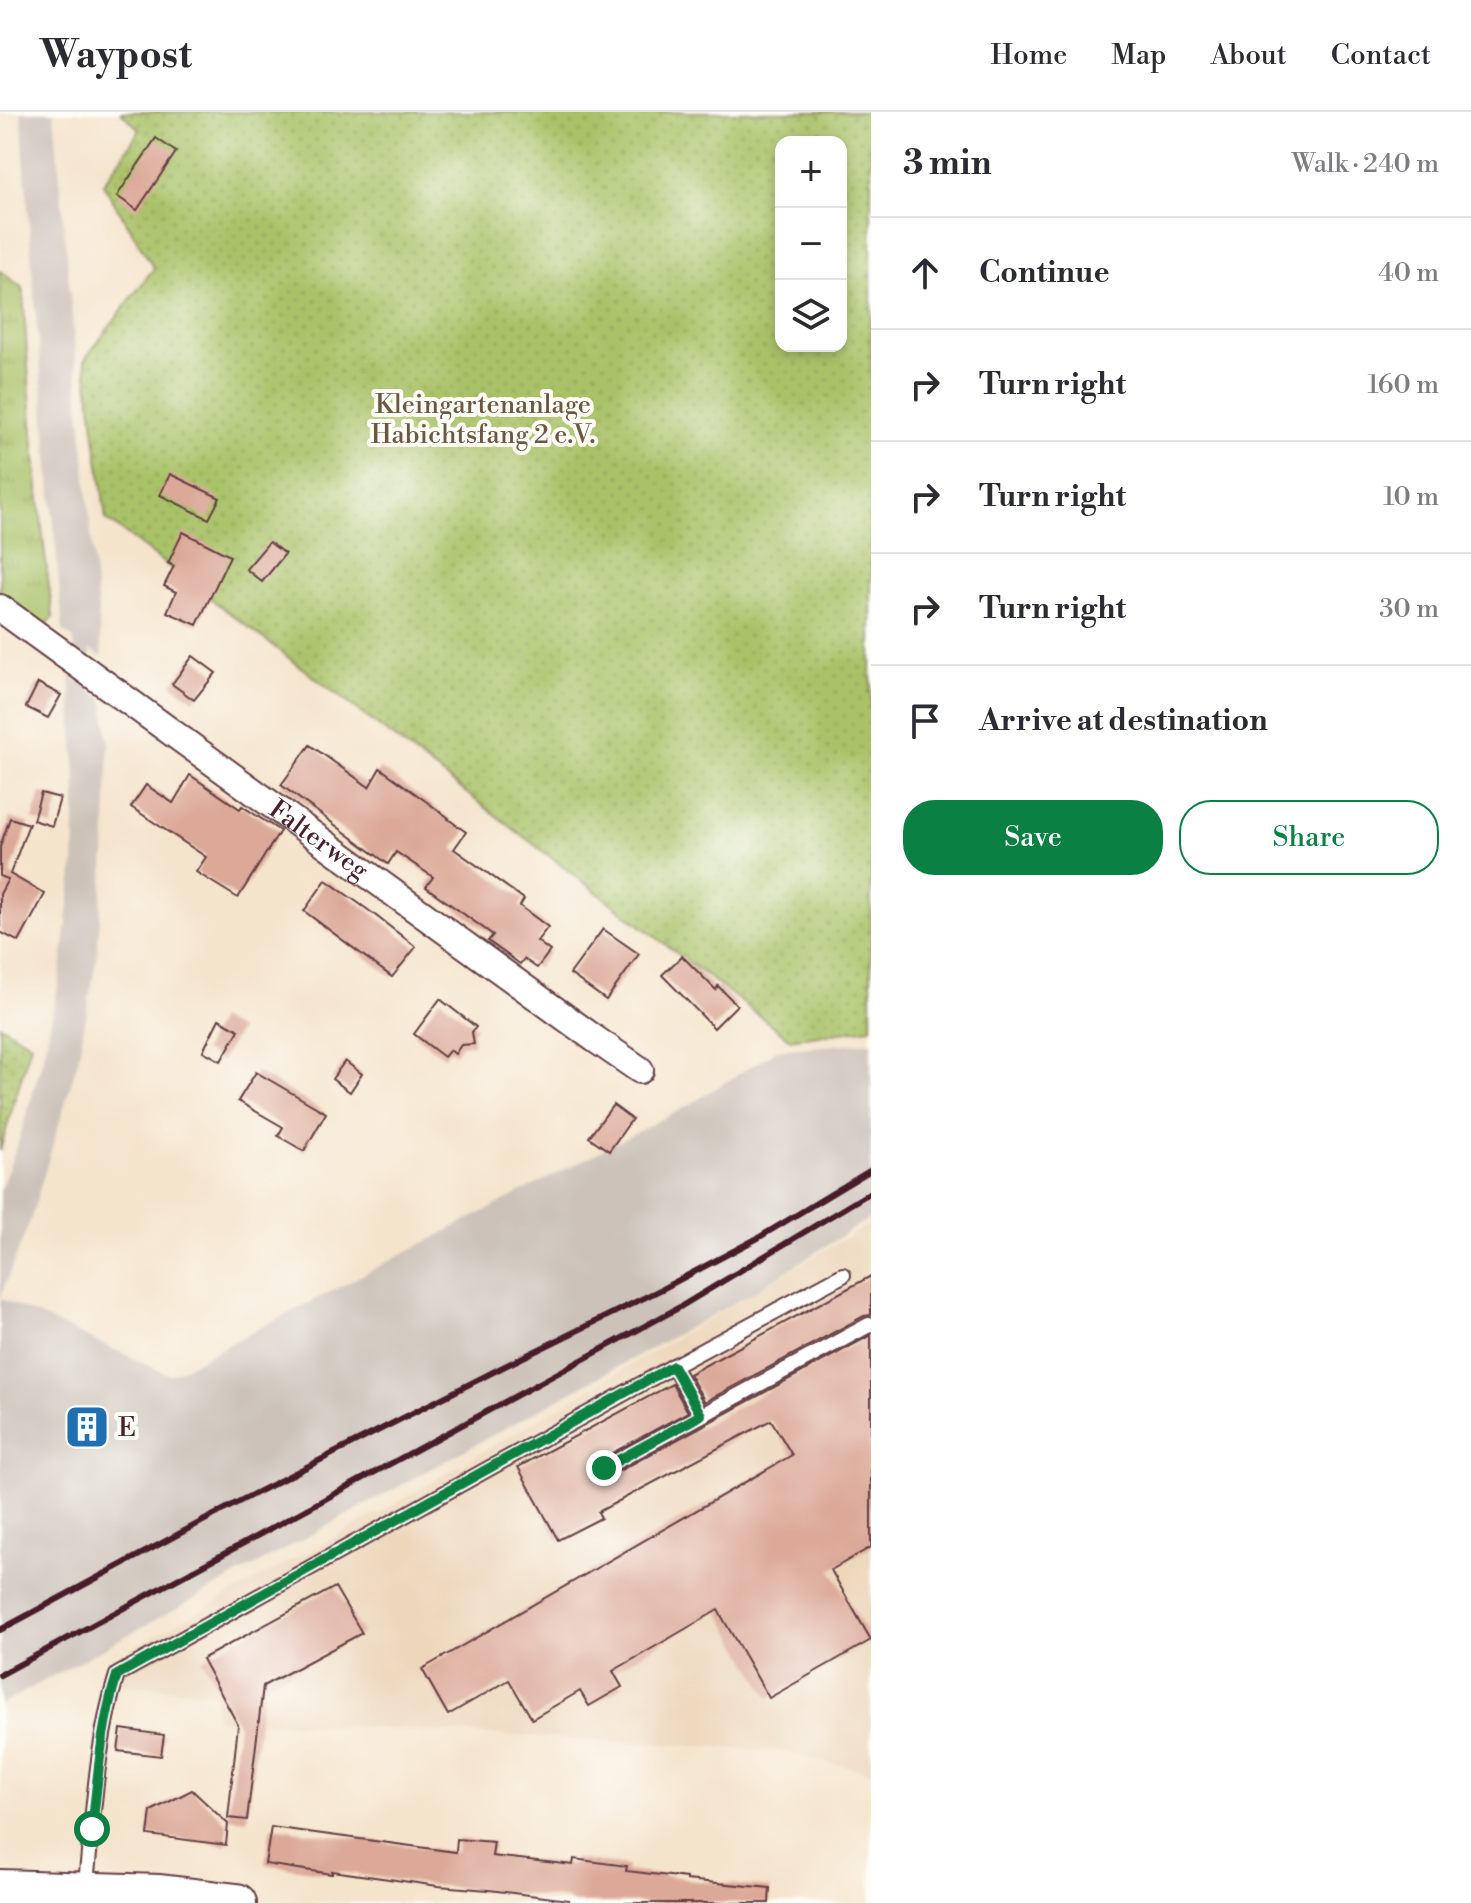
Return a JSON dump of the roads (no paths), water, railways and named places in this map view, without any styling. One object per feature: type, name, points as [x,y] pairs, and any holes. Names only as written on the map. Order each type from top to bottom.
[{"type":"main road","points":[[0,1889],[237,1903]]},
{"type":"street","name":"Falterweg","points":[[0,608],[640,1070]]},
{"type":"lane","points":[[85,1892],[101,1753],[117,1675],[843,1275]]},
{"type":"lane","points":[[604,1468],[869,1325]]},
{"type":"lane","points":[[673,1366],[701,1415]]},
{"type":"railway","points":[[0,1630],[242,1500],[662,1289],[758,1238],[871,1170]]},
{"type":"railway","points":[[0,1675],[680,1307],[871,1192]]},
{"type":"place","name":"E","points":[[87,1427]]},
{"type":"park label","name":"Kleingartenanlage Habichtsfang 2 e.V.","points":[[483,419]]}]
